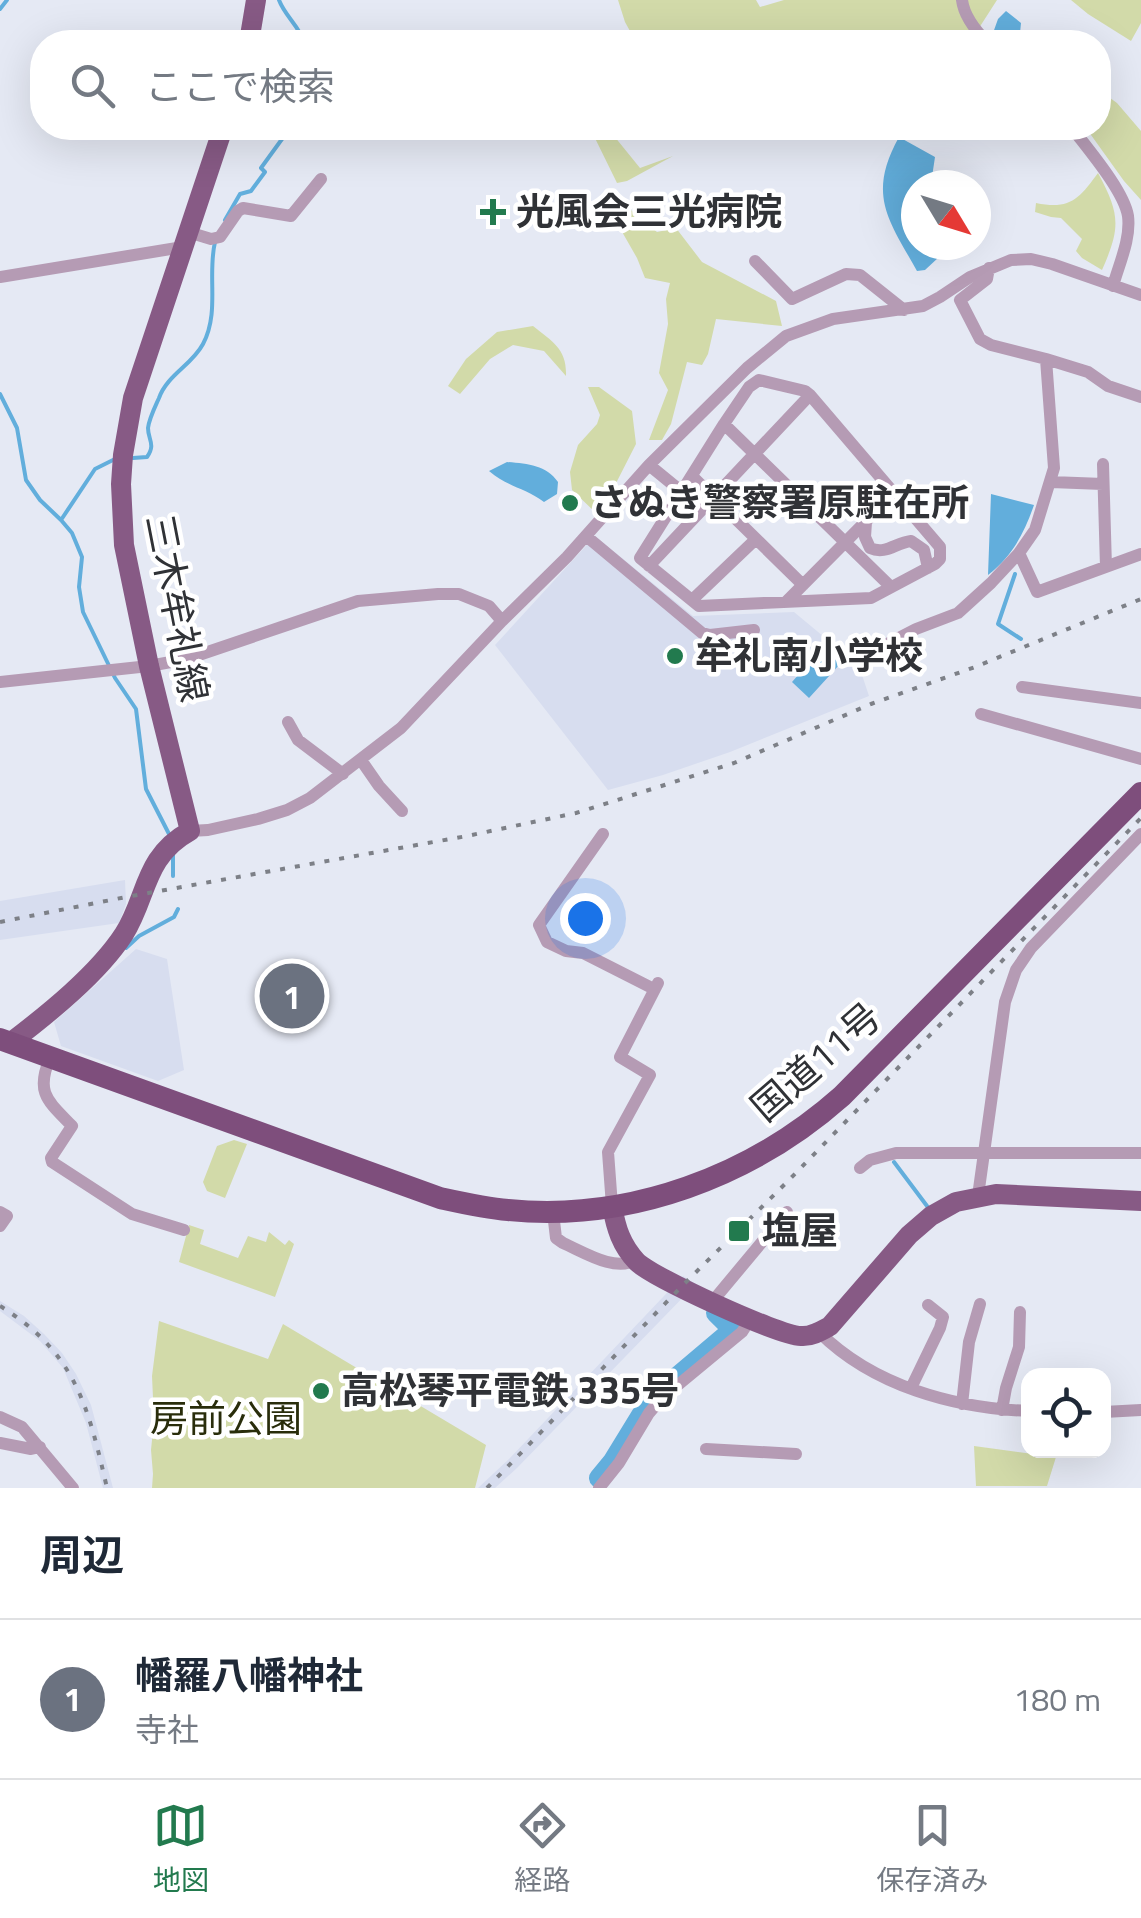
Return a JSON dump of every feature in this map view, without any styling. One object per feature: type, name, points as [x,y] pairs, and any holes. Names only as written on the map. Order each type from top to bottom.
[{"type":"highway","name":"国道11号","points":[[3,1044],[440,1198],[537,1212],[612,1206],[712,1179],[813,1122],[1141,793]]},
{"type":"main road","points":[[252,30],[256,0]]},
{"type":"main road","name":"三木牟礼線","points":[[178,839],[124,545],[121,484],[133,398],[220,140]]},
{"type":"main road","points":[[3,1044],[104,961],[126,931],[160,856],[178,839]]},
{"type":"main road","points":[[612,1206],[620,1239],[649,1272],[712,1302],[802,1336],[830,1326],[909,1235],[930,1216],[956,1202],[978,1196],[1023,1194],[1141,1201]]},
{"type":"street","points":[[962,0],[977,30]]},
{"type":"street","points":[[1081,140],[1118,192],[1128,216],[1127,236],[1113,286]]},
{"type":"street","points":[[0,277],[185,240],[220,237],[243,208],[291,216],[320,180]]},
{"type":"street","points":[[178,839],[287,810],[310,798],[401,728],[649,465],[747,368],[786,336],[832,318],[923,306],[970,277],[1011,260],[1031,259],[1141,295]]},
{"type":"street","points":[[755,261],[792,299],[846,274],[860,275],[904,310]]},
{"type":"street","points":[[989,268],[987,279],[960,300],[980,339],[991,346],[1088,372],[1108,386],[1141,398]]},
{"type":"street","points":[[856,660],[916,628],[958,613],[991,584],[1035,530],[1054,468],[1046,359]]},
{"type":"street","points":[[766,380],[810,395],[940,547],[940,558],[871,598],[700,606],[640,558],[724,424],[755,381],[766,380]]},
{"type":"street","points":[[650,566],[810,395]]},
{"type":"street","points":[[724,424],[891,587]]},
{"type":"street","points":[[1104,464],[1106,566]]},
{"type":"street","points":[[649,465],[682,492]]},
{"type":"street","points":[[692,476],[803,585]]},
{"type":"street","points":[[1051,482],[1103,484]]},
{"type":"street","points":[[786,602],[894,493]]},
{"type":"street","points":[[866,522],[865,537],[870,548],[885,550],[911,541],[924,550],[928,568]]},
{"type":"street","points":[[586,536],[702,633],[754,630]]},
{"type":"street","points":[[692,600],[756,538]]},
{"type":"street","points":[[1018,552],[1036,592],[1141,554]]},
{"type":"street","points":[[0,682],[186,659],[358,600],[459,594],[489,606],[502,621]]},
{"type":"street","points":[[1022,687],[1141,703]]},
{"type":"street","points":[[982,714],[1141,760]]},
{"type":"street","points":[[288,722],[298,740],[342,774]]},
{"type":"street","points":[[361,760],[402,811]]},
{"type":"street","points":[[603,834],[539,924],[547,942],[656,986],[620,1057],[650,1075],[608,1152],[612,1206]]},
{"type":"street","points":[[978,1196],[1005,1002],[1016,970],[1031,948],[1141,834]]},
{"type":"street","points":[[1126,850],[1141,854]]},
{"type":"street","points":[[50,1058],[42,1081],[44,1089],[52,1106],[72,1126],[52,1162],[123,1209],[184,1230]]},
{"type":"street","points":[[860,1168],[870,1160],[896,1153],[1141,1153]]},
{"type":"street","points":[[0,1212],[7,1216],[0,1226]]},
{"type":"street","points":[[712,1302],[787,1212]]},
{"type":"street","points":[[554,1221],[556,1238],[563,1243],[613,1264],[636,1260]]},
{"type":"street","points":[[962,1404],[969,1342],[980,1304]]},
{"type":"street","points":[[911,1388],[943,1316],[928,1305]]},
{"type":"street","points":[[1002,1410],[1019,1347],[1020,1312]]},
{"type":"street","points":[[599,1488],[661,1399],[742,1332],[751,1318]]},
{"type":"street","points":[[819,1332],[856,1364],[911,1388],[950,1402],[1021,1410]]},
{"type":"street","points":[[1111,1412],[1141,1410]]},
{"type":"street","points":[[0,1417],[22,1427],[72,1488]]},
{"type":"street","points":[[0,1443],[30,1449],[40,1446]]},
{"type":"street","points":[[706,1450],[796,1454]]},
{"type":"shaded area","name":"牟礼南小学校","points":[[595,536],[693,616],[794,612],[859,666],[869,696],[730,752],[608,790],[495,645]]},
{"type":"shaded area","points":[[125,880],[126,904],[119,923],[0,940],[0,901]]},
{"type":"shaded area","points":[[136,949],[167,959],[184,1070],[158,1081],[61,1046],[54,1022]]},
{"type":"shaded area","points":[[683,1276],[696,1284],[517,1468],[495,1488],[478,1488],[509,1459]]},
{"type":"shaded area","points":[[0,1301],[44,1334],[76,1374],[91,1405],[113,1488],[103,1488],[86,1423],[63,1368],[40,1341],[0,1311]]},
{"type":"green space","points":[[618,0],[756,0],[760,7],[784,0],[997,0],[978,30],[629,30]]},
{"type":"green space","points":[[1071,0],[1141,0],[1141,23],[1131,41]]},
{"type":"green space","points":[[1111,99],[1141,131],[1141,200],[1095,140],[1111,140]]},
{"type":"green space","points":[[596,140],[617,140],[640,168],[673,156],[627,181],[617,183]]},
{"type":"green space","points":[[1098,173],[1111,199],[1115,221],[1102,270],[1076,251],[1082,239],[1061,218],[1035,212],[1036,203],[1057,205],[1073,200]]},
{"type":"green space","points":[[618,195],[657,232],[676,228],[702,262],[776,301],[782,326],[716,319],[702,365],[687,362],[671,424],[662,440],[649,440],[668,390],[659,373],[670,283],[645,278],[605,202]]},
{"type":"green space","points":[[533,326],[561,353],[566,376],[544,351],[513,345],[490,359],[460,394],[448,386],[466,359],[497,332]]},
{"type":"green space","points":[[588,387],[599,387],[632,411],[636,444],[612,491],[612,500],[597,514],[572,490],[570,472],[578,445],[600,415]]},
{"type":"green space","points":[[234,1140],[247,1144],[225,1198],[207,1191],[203,1182],[217,1146]]},
{"type":"green space","points":[[189,1225],[204,1230],[200,1244],[238,1258],[248,1236],[266,1242],[269,1232],[285,1245],[289,1240],[294,1244],[275,1297],[179,1262]]},
{"type":"green space","name":"房前公園","points":[[159,1321],[268,1359],[283,1324],[486,1445],[475,1488],[152,1488],[152,1376]]},
{"type":"green space","points":[[974,1446],[1021,1452],[1021,1458],[1056,1458],[1047,1486],[976,1486]]},
{"type":"water","points":[[1006,11],[1021,23],[1020,30],[994,30]]},
{"type":"water","points":[[898,140],[935,157],[933,170],[901,170],[901,243],[885,206],[884,175]]},
{"type":"water","points":[[911,260],[936,260],[925,270],[917,271]]},
{"type":"water","points":[[507,462],[548,472],[558,482],[557,494],[544,502],[489,471]]},
{"type":"water","points":[[991,494],[1034,505],[1016,544],[988,575]]},
{"type":"water","points":[[822,648],[840,664],[809,698],[792,682]]},
{"type":"waterway","points":[[0,9],[7,0]]},
{"type":"waterway","points":[[279,0],[298,30]]},
{"type":"waterway","points":[[225,220],[240,194],[251,191],[265,172],[261,168],[281,140]]},
{"type":"waterway","points":[[133,458],[150,453],[149,424],[163,390],[198,351],[208,332],[215,242]]},
{"type":"waterway","points":[[0,394],[17,428],[26,480],[72,533],[82,557],[79,587],[83,612],[115,678],[136,709],[146,789],[169,834]]},
{"type":"waterway","points":[[61,520],[95,469],[117,458]]},
{"type":"waterway","points":[[1015,574],[998,624],[1021,639]]},
{"type":"waterway","points":[[173,854],[173,876]]},
{"type":"waterway","points":[[126,948],[139,936],[174,917],[178,909]]},
{"type":"waterway","points":[[894,1162],[930,1210]]},
{"type":"waterway","points":[[599,1478],[651,1399],[729,1333],[730,1327],[716,1313]]},
{"type":"railway","points":[[0,922],[576,813],[734,763],[871,704],[975,667],[1141,599]]},
{"type":"railway","points":[[487,1488],[1141,818]]},
{"type":"railway","points":[[0,1306],[46,1343],[75,1384],[93,1432],[107,1488]]},
{"type":"place","name":"光風会三光病院","points":[[493,212]]},
{"type":"place","name":"さぬき警察署原駐在所","points":[[570,503]]},
{"type":"place","name":"牟礼南小学校","points":[[675,656]]},
{"type":"place","name":"幡羅八幡神社","points":[[292,996]]},
{"type":"place","name":"塩屋","points":[[739,1231]]},
{"type":"place","name":"高松琴平電鉄 335号","points":[[321,1391]]}]
